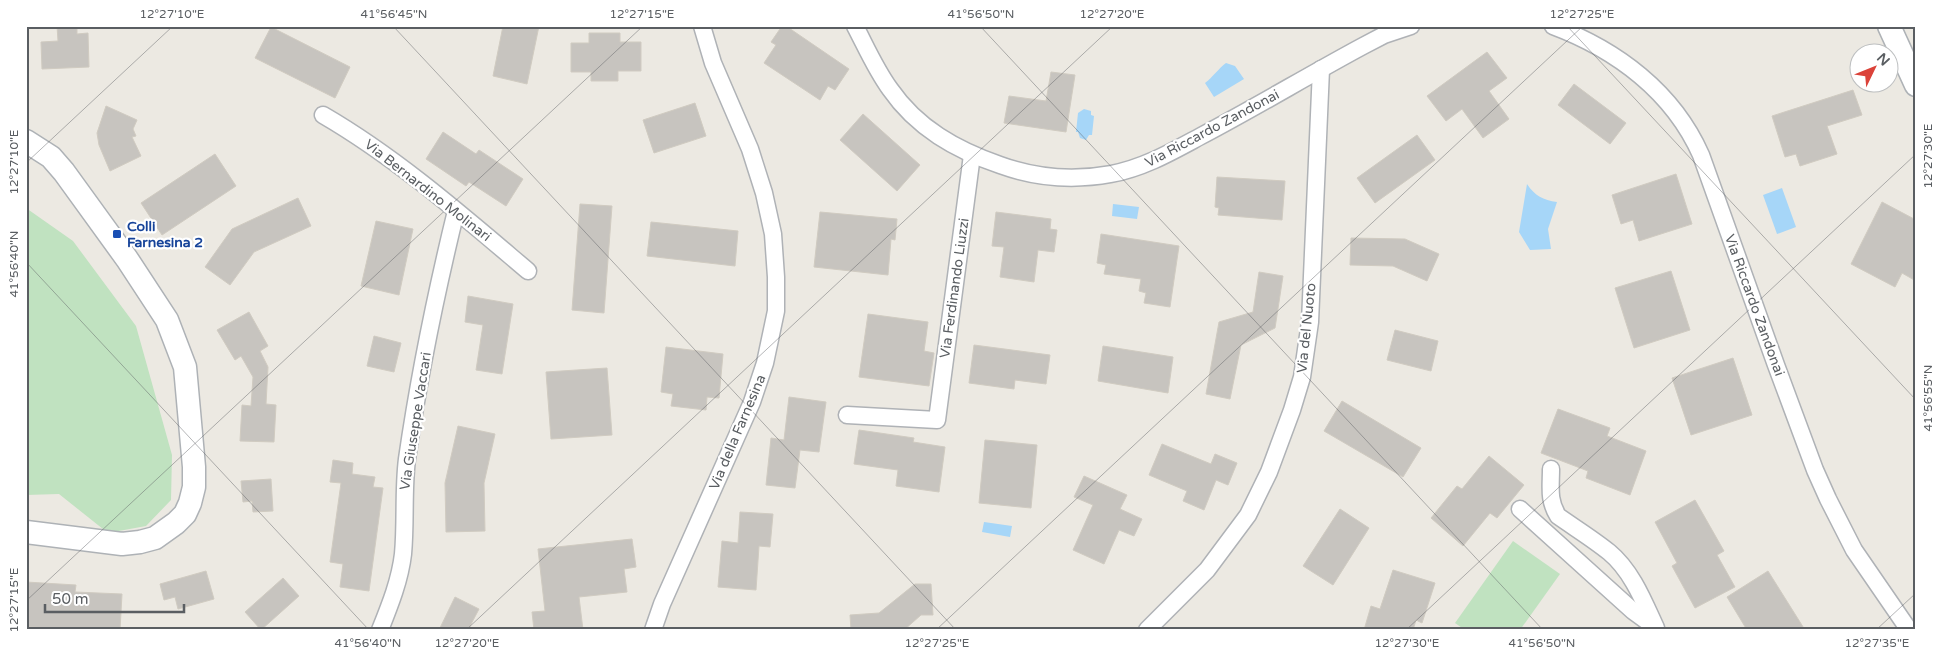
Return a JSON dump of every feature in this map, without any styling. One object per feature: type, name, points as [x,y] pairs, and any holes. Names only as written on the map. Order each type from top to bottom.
[{"type":"street","name":"Via della Farnesina","points":[[653,630],[662,604],[752,402],[765,363],[776,311],[776,277],[772,234],[764,193],[750,149],[713,63],[702,26]]},
{"type":"street","name":"Via Riccardo Zandonai","points":[[855,26],[884,80],[916,120],[939,138],[972,155],[1006,167],[1048,177],[1113,174],[1143,165],[1233,120],[1321,68],[1384,35],[1411,26]]},
{"type":"street","name":"Via Riccardo Zandonai","points":[[1553,26],[1591,43],[1635,71],[1659,93],[1685,125],[1701,155],[1815,470],[1854,550],[1908,630]]},
{"type":"street","points":[[1889,26],[1916,85]]},
{"type":"street","name":"Via del Nuoto","points":[[1147,630],[1207,570],[1239,528],[1269,472],[1292,410],[1302,377],[1310,322],[1321,68]]},
{"type":"street","name":"Via Bernardino Molinari","points":[[323,115],[370,143],[528,271]]},
{"type":"street","points":[[26,141],[51,157],[64,172],[127,259],[167,320],[185,367],[194,487],[190,503],[184,514],[176,523],[155,538],[122,544],[26,532]]},
{"type":"street","name":"Via Ferdinando Liuzzi","points":[[847,415],[936,420],[972,155]]},
{"type":"street","name":"Via Giuseppe Vaccari","points":[[380,630],[400,570],[403,552],[404,487],[411,435],[436,294],[456,211]]},
{"type":"street","points":[[1551,469],[1551,501],[1558,516],[1610,553],[1618,561],[1629,576],[1657,629]]},
{"type":"street","points":[[1520,509],[1633,611],[1657,629]]},
{"type":"green space","points":[[26,208],[73,241],[136,326],[172,455],[171,500],[146,526],[108,533],[59,494],[26,495]]},
{"type":"green space","points":[[1513,541],[1560,574],[1520,630],[1465,630],[1455,623]]},
{"type":"water","points":[[1226,63],[1235,66],[1244,79],[1214,97],[1205,83]]},
{"type":"water","points":[[1084,109],[1091,111],[1091,115],[1094,116],[1092,135],[1089,135],[1086,140],[1080,138],[1078,132],[1076,132],[1078,113]]},
{"type":"water","points":[[1527,184],[1540,197],[1557,202],[1548,229],[1551,249],[1530,250],[1519,232]]},
{"type":"water","points":[[1782,188],[1796,227],[1777,234],[1763,195]]},
{"type":"water","points":[[1113,204],[1139,207],[1137,219],[1112,216]]},
{"type":"water","points":[[984,522],[1012,526],[1010,537],[982,532]]},
{"type":"building","points":[[57,26],[77,26],[77,34],[88,33],[89,67],[42,69],[41,42],[58,41]]},
{"type":"building","points":[[503,26],[539,26],[527,84],[493,76]]},
{"type":"building","points":[[782,26],[786,26],[849,69],[835,90],[828,86],[820,100],[764,63],[776,45],[771,42]]},
{"type":"building","points":[[271,27],[350,67],[335,98],[255,58]]},
{"type":"building","points":[[589,33],[620,33],[620,42],[641,42],[641,71],[618,71],[618,81],[591,81],[591,72],[571,72],[571,43],[589,43]]},
{"type":"building","points":[[1487,52],[1507,78],[1489,91],[1509,119],[1483,138],[1462,109],[1446,121],[1427,96]]},
{"type":"building","points":[[1051,72],[1075,75],[1066,132],[1004,123],[1009,96],[1046,101]]},
{"type":"building","points":[[1574,84],[1626,123],[1610,144],[1558,105]]},
{"type":"building","points":[[1850,91],[1854,92],[1862,115],[1827,126],[1837,154],[1800,166],[1796,154],[1785,157],[1772,116]]},
{"type":"building","points":[[695,103],[706,136],[654,153],[643,120]]},
{"type":"building","points":[[106,106],[137,120],[133,129],[136,136],[132,137],[141,156],[110,171],[99,145],[97,133]]},
{"type":"building","points":[[863,114],[920,165],[897,191],[840,140]]},
{"type":"building","points":[[443,132],[476,154],[479,150],[523,179],[506,206],[469,182],[466,186],[426,159]]},
{"type":"building","points":[[1417,135],[1435,160],[1375,203],[1357,178]]},
{"type":"building","points":[[215,154],[236,186],[162,235],[141,203]]},
{"type":"building","points":[[1676,174],[1692,224],[1639,241],[1633,220],[1621,224],[1612,195]]},
{"type":"building","points":[[1217,177],[1285,181],[1282,220],[1218,215],[1219,208],[1215,207]]},
{"type":"building","points":[[298,198],[311,226],[254,252],[230,285],[205,267],[232,229]]},
{"type":"building","points":[[1882,202],[1916,220],[1916,281],[1902,273],[1895,287],[1851,264]]},
{"type":"building","points":[[580,204],[612,206],[604,313],[572,310]]},
{"type":"building","points":[[820,212],[897,219],[895,240],[891,239],[888,275],[814,267]]},
{"type":"building","points":[[996,212],[1051,219],[1050,229],[1057,230],[1054,252],[1038,250],[1034,282],[1000,277],[1004,247],[992,246]]},
{"type":"building","points":[[376,221],[413,229],[399,295],[361,286]]},
{"type":"building","points":[[651,222],[738,231],[735,266],[647,256]]},
{"type":"building","points":[[1101,234],[1179,246],[1170,307],[1144,303],[1146,293],[1139,291],[1141,279],[1104,274],[1106,265],[1097,263]]},
{"type":"building","points":[[1351,238],[1405,239],[1439,254],[1427,281],[1393,266],[1350,265]]},
{"type":"building","points":[[1671,271],[1690,330],[1634,348],[1615,288]]},
{"type":"building","points":[[1259,272],[1283,276],[1275,328],[1241,345],[1230,399],[1206,394],[1219,322],[1253,312]]},
{"type":"building","points":[[468,296],[513,304],[502,374],[476,370],[483,325],[465,322]]},
{"type":"building","points":[[249,312],[268,346],[260,351],[268,367],[266,404],[276,405],[274,442],[240,441],[242,405],[251,406],[253,377],[241,356],[235,360],[217,330]]},
{"type":"building","points":[[868,314],[928,322],[924,351],[934,353],[929,386],[859,377]]},
{"type":"building","points":[[1395,330],[1438,341],[1431,371],[1387,360]]},
{"type":"building","points":[[374,336],[401,343],[394,372],[367,366]]},
{"type":"building","points":[[974,345],[1050,355],[1046,384],[1015,380],[1014,389],[969,383]]},
{"type":"building","points":[[1103,346],[1173,357],[1168,393],[1098,381]]},
{"type":"building","points":[[666,347],[723,354],[719,398],[707,397],[706,410],[671,406],[673,394],[661,392]]},
{"type":"building","points":[[1733,358],[1752,415],[1691,435],[1672,378]]},
{"type":"building","points":[[607,368],[612,435],[551,439],[546,372]]},
{"type":"building","points":[[789,397],[826,402],[819,452],[800,450],[795,488],[766,485],[771,438],[784,440]]},
{"type":"building","points":[[1342,401],[1421,448],[1403,477],[1324,431]]},
{"type":"building","points":[[1558,409],[1610,428],[1607,436],[1646,451],[1630,495],[1586,478],[1588,471],[1541,453]]},
{"type":"building","points":[[458,426],[495,434],[484,483],[485,531],[446,532],[445,483]]},
{"type":"building","points":[[859,430],[914,438],[913,442],[945,447],[939,492],[896,486],[898,470],[854,464]]},
{"type":"building","points":[[985,440],[1037,445],[1031,508],[979,503]]},
{"type":"building","points":[[1162,444],[1211,464],[1215,454],[1237,463],[1228,485],[1216,480],[1204,510],[1183,501],[1187,491],[1149,475]]},
{"type":"building","points":[[1489,456],[1524,485],[1497,518],[1490,513],[1463,546],[1431,518],[1457,486],[1462,489]]},
{"type":"building","points":[[333,460],[353,463],[352,474],[375,477],[373,487],[383,488],[369,591],[340,587],[343,564],[330,562],[341,483],[330,482]]},
{"type":"building","points":[[1084,476],[1127,495],[1120,509],[1142,519],[1134,536],[1119,530],[1104,564],[1073,550],[1093,505],[1074,497]]},
{"type":"building","points":[[271,479],[273,511],[253,512],[252,501],[243,502],[241,481]]},
{"type":"building","points":[[1695,500],[1724,551],[1717,555],[1735,587],[1695,608],[1672,566],[1677,563],[1655,522]]},
{"type":"building","points":[[1340,509],[1369,528],[1333,585],[1303,566]]},
{"type":"building","points":[[740,512],[773,514],[770,547],[759,546],[756,590],[718,587],[722,541],[738,543]]},
{"type":"building","points":[[632,539],[636,567],[624,569],[627,592],[579,597],[583,630],[534,630],[532,612],[545,611],[538,549]]},
{"type":"building","points":[[1393,570],[1435,583],[1422,623],[1416,620],[1413,630],[1364,630],[1371,606],[1380,609]]},
{"type":"building","points":[[206,571],[214,599],[178,609],[175,597],[164,600],[160,584]]},
{"type":"building","points":[[1768,571],[1805,630],[1747,630],[1727,597]]},
{"type":"building","points":[[283,578],[299,596],[261,630],[245,612]]},
{"type":"building","points":[[26,582],[76,585],[75,592],[122,594],[120,630],[26,627]]},
{"type":"building","points":[[915,584],[931,584],[933,615],[921,615],[904,630],[851,630],[850,615],[879,613]]},
{"type":"building","points":[[455,597],[479,609],[468,630],[439,630]]},
{"type":"place","name":"Colli Farnesina 2","points":[[117,234]]}]
